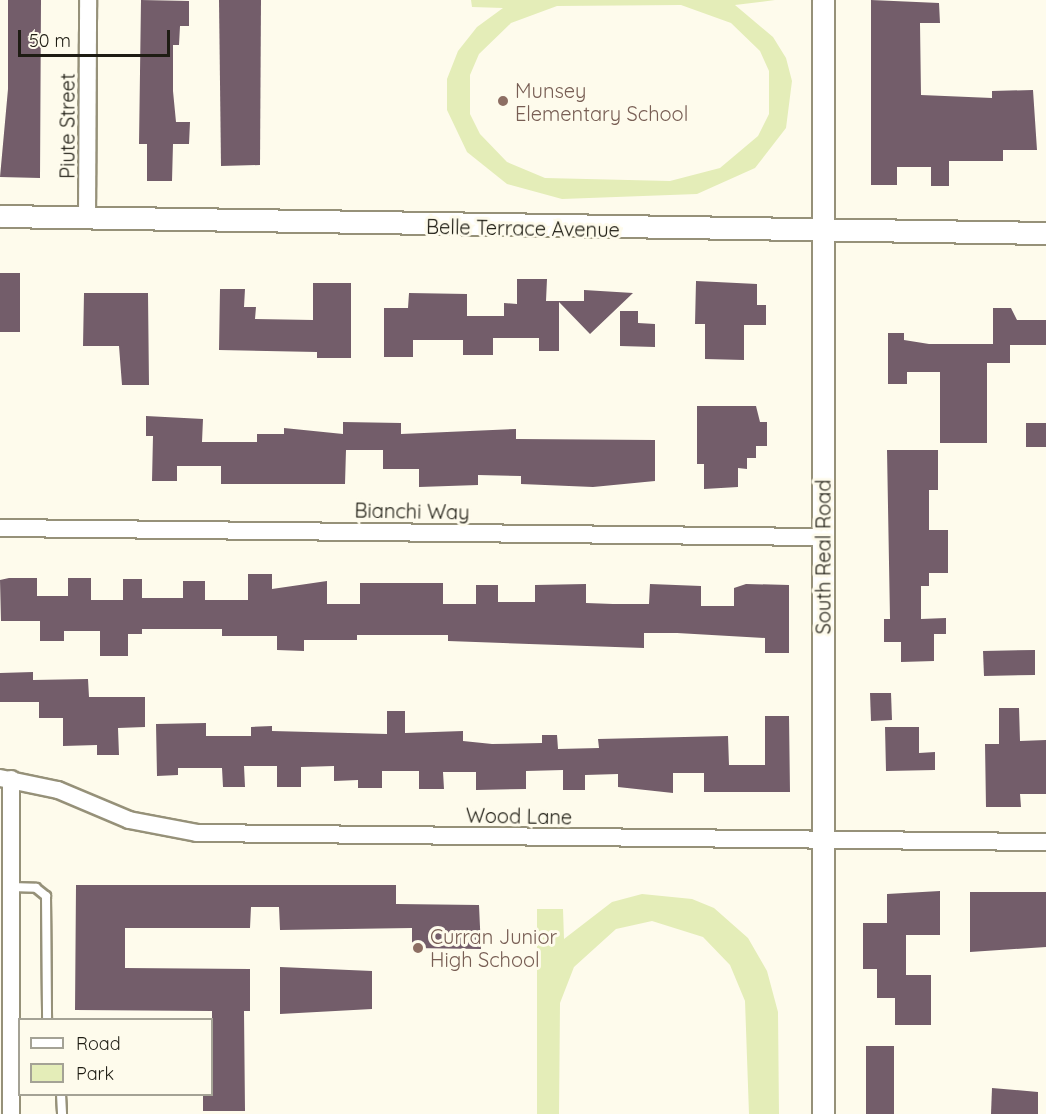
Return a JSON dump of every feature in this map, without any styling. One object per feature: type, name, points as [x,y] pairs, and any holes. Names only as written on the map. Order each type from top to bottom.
[{"type":"street","name":"Piute Street","points":[[87,217],[88,0]]},
{"type":"street","name":"South Real Road","points":[[823,0],[824,1114]]},
{"type":"street","name":"Belle Terrace Avenue","points":[[0,216],[822,233],[1046,233]]},
{"type":"street","name":"Bianchi Way","points":[[0,528],[823,537]]},
{"type":"street","name":"Wood Lane","points":[[6,779],[58,790],[129,820],[197,833],[1046,842]]},
{"type":"street","points":[[6,779],[11,887],[12,1114]]},
{"type":"lane","points":[[11,887],[36,888],[46,896],[47,1018]]},
{"type":"lane","points":[[61,1096],[62,1114]]},
{"type":"green space","points":[[471,0],[775,0],[735,5],[773,37],[786,58],[792,81],[786,128],[755,168],[697,194],[562,199],[507,184],[467,152],[447,110],[447,79],[458,51],[477,27],[503,8],[472,7]],"holes":[[[681,5],[731,23],[760,51],[769,71],[769,114],[758,136],[720,168],[670,181],[545,178],[507,162],[480,134],[470,114],[470,75],[479,54],[511,23],[557,6]]]},
{"type":"green space","points":[[642,894],[692,899],[714,908],[748,938],[767,971],[778,1012],[779,1114],[749,1114],[745,1001],[730,965],[703,937],[652,921],[616,929],[574,967],[560,1003],[559,1114],[537,1114],[537,909],[563,909],[564,939],[612,902]]},
{"type":"building","points":[[8,0],[41,0],[40,178],[0,177],[8,89]]},
{"type":"building","points":[[141,0],[189,1],[189,26],[180,26],[179,45],[173,45],[173,91],[176,122],[190,122],[189,144],[173,144],[172,181],[147,181],[147,144],[139,144]]},
{"type":"building","points":[[219,0],[261,0],[260,165],[221,166]]},
{"type":"building","points":[[871,0],[939,3],[940,23],[920,23],[921,95],[992,98],[992,91],[1033,90],[1037,150],[1003,150],[1003,161],[949,161],[949,186],[931,186],[931,167],[897,167],[897,185],[871,185]]},
{"type":"building","points":[[0,273],[20,273],[20,332],[0,332]]},
{"type":"building","points":[[517,279],[547,279],[546,301],[584,301],[584,290],[633,293],[590,334],[559,302],[559,351],[539,351],[539,338],[493,338],[493,355],[463,355],[463,340],[413,340],[413,357],[384,357],[384,308],[408,308],[409,293],[467,294],[467,316],[504,316],[504,303],[517,304]]},
{"type":"building","points":[[696,281],[757,284],[757,305],[766,305],[766,325],[744,325],[744,360],[705,359],[705,324],[695,324]]},
{"type":"building","points":[[313,283],[351,283],[351,358],[317,358],[317,352],[219,350],[220,289],[245,289],[244,307],[256,307],[255,319],[313,320]]},
{"type":"building","points":[[84,293],[148,293],[149,385],[122,385],[119,346],[83,346]]},
{"type":"building","points":[[993,308],[1011,308],[1017,320],[1046,320],[1046,345],[1010,345],[1010,363],[987,363],[987,443],[940,443],[940,372],[907,372],[907,384],[888,384],[888,333],[904,333],[904,340],[929,344],[993,344]]},
{"type":"building","points":[[620,311],[638,311],[638,323],[655,324],[655,347],[620,346]]},
{"type":"building","points":[[697,406],[756,406],[760,422],[767,422],[767,446],[756,446],[756,458],[747,458],[747,469],[738,468],[738,487],[704,489],[704,464],[697,464]]},
{"type":"building","points":[[146,416],[203,419],[202,442],[257,442],[257,434],[284,434],[284,428],[343,434],[343,422],[401,423],[401,434],[516,429],[516,439],[655,440],[655,481],[593,487],[521,484],[521,476],[478,475],[478,485],[419,487],[419,469],[383,469],[383,450],[346,450],[345,484],[221,484],[221,466],[177,466],[177,481],[152,481],[153,436],[146,436]]},
{"type":"building","points":[[1026,423],[1046,423],[1046,447],[1026,447]]},
{"type":"building","points":[[887,450],[938,450],[938,490],[929,490],[929,530],[948,530],[948,573],[929,573],[929,586],[921,586],[921,619],[946,618],[946,634],[934,634],[934,661],[901,662],[901,642],[884,642],[884,619],[890,619]]},
{"type":"building","points":[[248,574],[272,574],[272,589],[327,581],[327,604],[360,604],[360,583],[443,583],[443,604],[476,604],[476,585],[498,585],[498,602],[535,602],[535,585],[586,584],[586,603],[613,604],[649,604],[650,584],[701,586],[701,606],[734,606],[734,588],[746,584],[789,585],[789,653],[765,653],[765,638],[677,633],[644,633],[644,648],[448,641],[448,635],[357,635],[357,640],[304,640],[304,651],[277,650],[277,636],[222,636],[222,629],[142,629],[142,634],[128,634],[128,656],[100,656],[100,631],[64,631],[64,641],[40,641],[40,621],[1,621],[0,580],[9,578],[37,578],[37,596],[68,596],[68,578],[91,578],[91,600],[123,600],[123,579],[142,579],[142,598],[183,598],[183,581],[205,581],[205,600],[248,600]]},
{"type":"building","points":[[1035,650],[1035,675],[984,676],[983,651]]},
{"type":"building","points":[[33,672],[33,680],[88,679],[89,697],[145,697],[145,727],[118,728],[119,755],[97,755],[97,745],[63,746],[63,718],[39,718],[39,702],[0,702],[0,673]]},
{"type":"building","points":[[870,693],[891,693],[892,720],[871,721]]},
{"type":"building","points":[[999,708],[1019,708],[1020,741],[1046,740],[1046,794],[1020,794],[1021,807],[986,807],[985,744],[999,744]]},
{"type":"building","points":[[387,711],[405,711],[405,733],[463,731],[463,741],[492,744],[542,743],[542,735],[557,735],[558,749],[599,748],[598,739],[728,736],[729,765],[765,765],[765,716],[789,716],[790,792],[704,792],[704,773],[673,773],[673,793],[618,787],[618,774],[585,775],[585,790],[563,790],[563,770],[526,771],[526,789],[476,790],[476,772],[443,772],[444,789],[419,789],[419,771],[382,771],[382,788],[358,788],[358,780],[334,781],[334,766],[301,767],[301,787],[277,787],[277,766],[244,766],[245,787],[223,787],[222,768],[178,768],[178,775],[157,776],[156,724],[206,723],[206,736],[251,736],[251,727],[272,726],[272,731],[387,734]]},
{"type":"building","points":[[885,727],[919,727],[919,753],[935,752],[935,770],[886,771]]},
{"type":"building","points":[[76,885],[396,885],[396,904],[479,905],[481,949],[412,948],[412,928],[280,930],[279,907],[251,907],[250,928],[125,928],[125,968],[250,969],[250,1011],[244,1011],[245,1111],[203,1111],[203,1096],[213,1096],[212,1011],[75,1010]]},
{"type":"building","points":[[940,891],[940,935],[906,935],[906,975],[931,975],[931,1025],[895,1025],[895,998],[877,998],[877,969],[863,969],[863,923],[887,923],[887,894]]},
{"type":"building","points":[[970,892],[1046,892],[1046,947],[970,952]]},
{"type":"building","points":[[280,967],[372,971],[372,1009],[280,1014]]},
{"type":"building","points":[[866,1046],[894,1046],[894,1114],[866,1114]]},
{"type":"building","points":[[992,1088],[1038,1092],[1038,1114],[991,1114]]},
{"type":"place","name":"Munsey Elementary School","points":[[503,101]]},
{"type":"place","name":"Curran Junior High School","points":[[418,948]]}]
